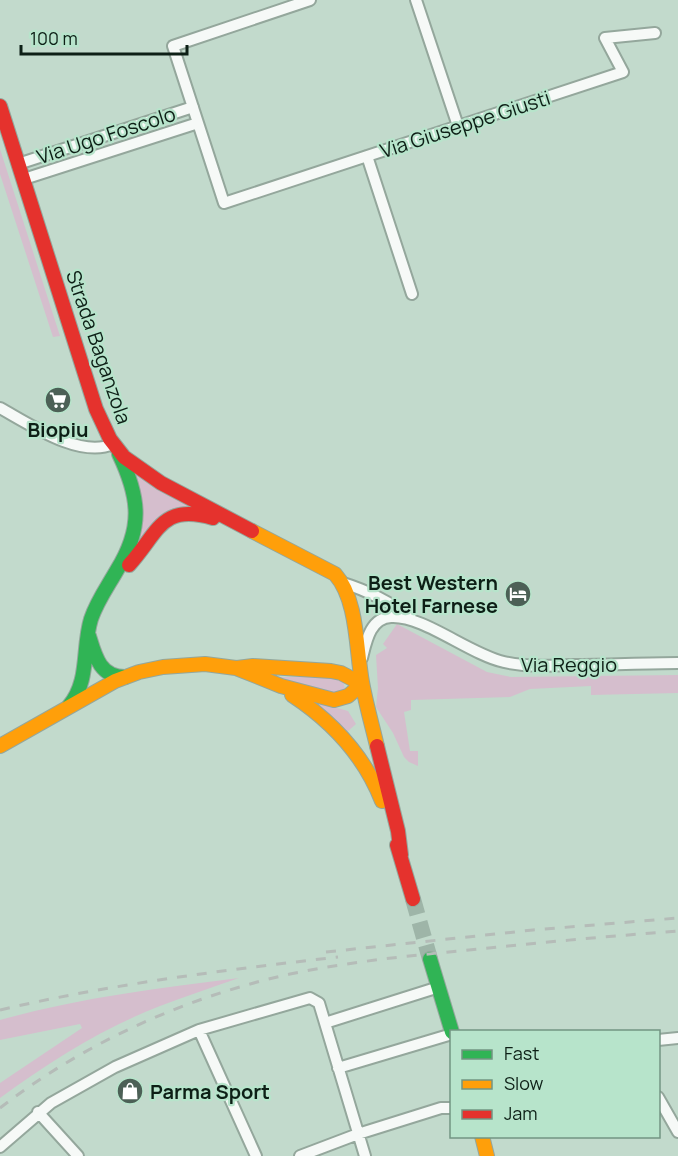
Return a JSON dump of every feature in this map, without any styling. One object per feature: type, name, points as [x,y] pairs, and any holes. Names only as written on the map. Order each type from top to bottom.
[{"type":"street","points":[[198,123],[173,46],[310,0]]},
{"type":"street","points":[[416,0],[458,126]]},
{"type":"street","name":"Via Giuseppe Giusti","points":[[198,123],[224,202],[623,72],[606,38],[655,33]]},
{"type":"street","name":"Strada Baganzola","points":[[0,105],[96,409],[116,449],[161,483],[335,574],[344,583],[356,587],[411,618]]},
{"type":"street","name":"Via Ugo Foscolo","points":[[18,164],[193,107]]},
{"type":"street","name":"Via Ugo Foscolo","points":[[24,179],[198,123]]},
{"type":"street","points":[[367,156],[412,294]]},
{"type":"street","points":[[0,408],[75,445],[94,449],[116,449],[134,491],[138,516],[130,548],[97,603],[90,621],[79,692],[74,701],[63,710]]},
{"type":"street","points":[[113,579],[135,559],[160,524],[175,514],[197,513],[248,528]]},
{"type":"street","points":[[344,583],[351,602],[362,684],[398,831],[401,855]]},
{"type":"street","points":[[360,668],[368,637],[376,624],[390,617],[411,618]]},
{"type":"street","name":"Via Reggio","points":[[411,618],[479,654],[515,664],[546,666],[678,663]]},
{"type":"street","points":[[88,632],[103,670],[116,677],[156,668],[209,664],[236,668],[279,686],[334,700],[345,698],[362,684]]},
{"type":"street","points":[[236,668],[255,666],[331,671],[341,673],[362,684]]},
{"type":"street","points":[[0,746],[127,676]]},
{"type":"street","points":[[279,686],[320,714],[356,752],[377,788],[401,855],[413,899]]},
{"type":"street","points":[[430,959],[451,1030]]},
{"type":"street","points":[[325,1023],[438,987]]},
{"type":"street","points":[[0,1147],[38,1112],[91,1080],[199,1030],[310,998],[319,1003],[365,1156]]},
{"type":"street","points":[[199,1030],[256,1156]]},
{"type":"street","points":[[338,1068],[450,1034]]},
{"type":"street","points":[[660,1040],[678,1038]]},
{"type":"street","points":[[660,1100],[678,1132]]},
{"type":"street","points":[[300,1156],[358,1134],[446,1108]]},
{"type":"street","points":[[38,1112],[78,1156]]},
{"type":"street","points":[[482,1138],[486,1156]]},
{"type":"shaded area","points":[[0,149],[60,336],[53,337],[0,174]]},
{"type":"shaded area","points":[[133,470],[192,506],[140,542]]},
{"type":"shaded area","points":[[397,624],[487,672],[511,677],[678,675],[678,693],[591,695],[591,686],[530,689],[510,697],[411,700],[411,710],[404,712],[410,751],[418,751],[418,766],[404,757],[393,733],[376,707],[378,688],[376,655],[387,648],[383,644]]},
{"type":"shaded area","points":[[279,677],[336,677],[343,681],[345,689],[334,695]]},
{"type":"shaded area","points":[[315,702],[348,711],[356,724],[347,732]]},
{"type":"shaded area","points":[[239,978],[160,1006],[97,1035],[0,1098],[0,1083],[82,1028],[80,1024],[0,1040],[0,1020],[89,1000]]},
{"type":"tunnel","points":[[413,899],[430,959]]},
{"type":"railway","points":[[326,952],[533,930],[678,918]]},
{"type":"railway","points":[[0,1108],[66,1063],[101,1043],[175,1009],[251,984],[314,969],[385,959],[678,931]]},
{"type":"railway","points":[[0,1010],[126,985],[338,957]]},
{"type":"traffic: fast","points":[[69,706],[76,696],[83,675],[91,619],[99,600],[125,555],[135,526],[136,513],[131,485],[119,454]]},
{"type":"traffic: fast","points":[[89,636],[96,658],[104,669],[117,676],[125,677]]},
{"type":"traffic: fast","points":[[430,959],[451,1030]]},
{"type":"traffic: slow","points":[[252,531],[335,574],[343,585],[355,625],[362,682],[377,746]]},
{"type":"traffic: slow","points":[[0,746],[115,681],[139,672],[163,667],[205,664],[236,668],[281,686],[334,700],[348,696],[362,684]]},
{"type":"traffic: slow","points":[[237,668],[253,666],[331,671],[341,673],[362,684]]},
{"type":"traffic: slow","points":[[292,695],[321,716],[346,741],[366,769],[382,801]]},
{"type":"traffic: slow","points":[[482,1138],[487,1156]]},
{"type":"traffic: jam","points":[[0,106],[96,409],[110,439],[124,457],[161,483],[252,531]]},
{"type":"traffic: jam","points":[[129,565],[155,532],[171,518],[182,514],[213,518]]},
{"type":"traffic: jam","points":[[377,746],[398,831],[401,855]]},
{"type":"traffic: jam","points":[[397,845],[413,899]]},
{"type":"place","name":"Biopiu","points":[[58,400]]},
{"type":"place","name":"Best Western Hotel Farnese","points":[[518,594]]},
{"type":"place","name":"Parma Sport","points":[[130,1091]]}]
